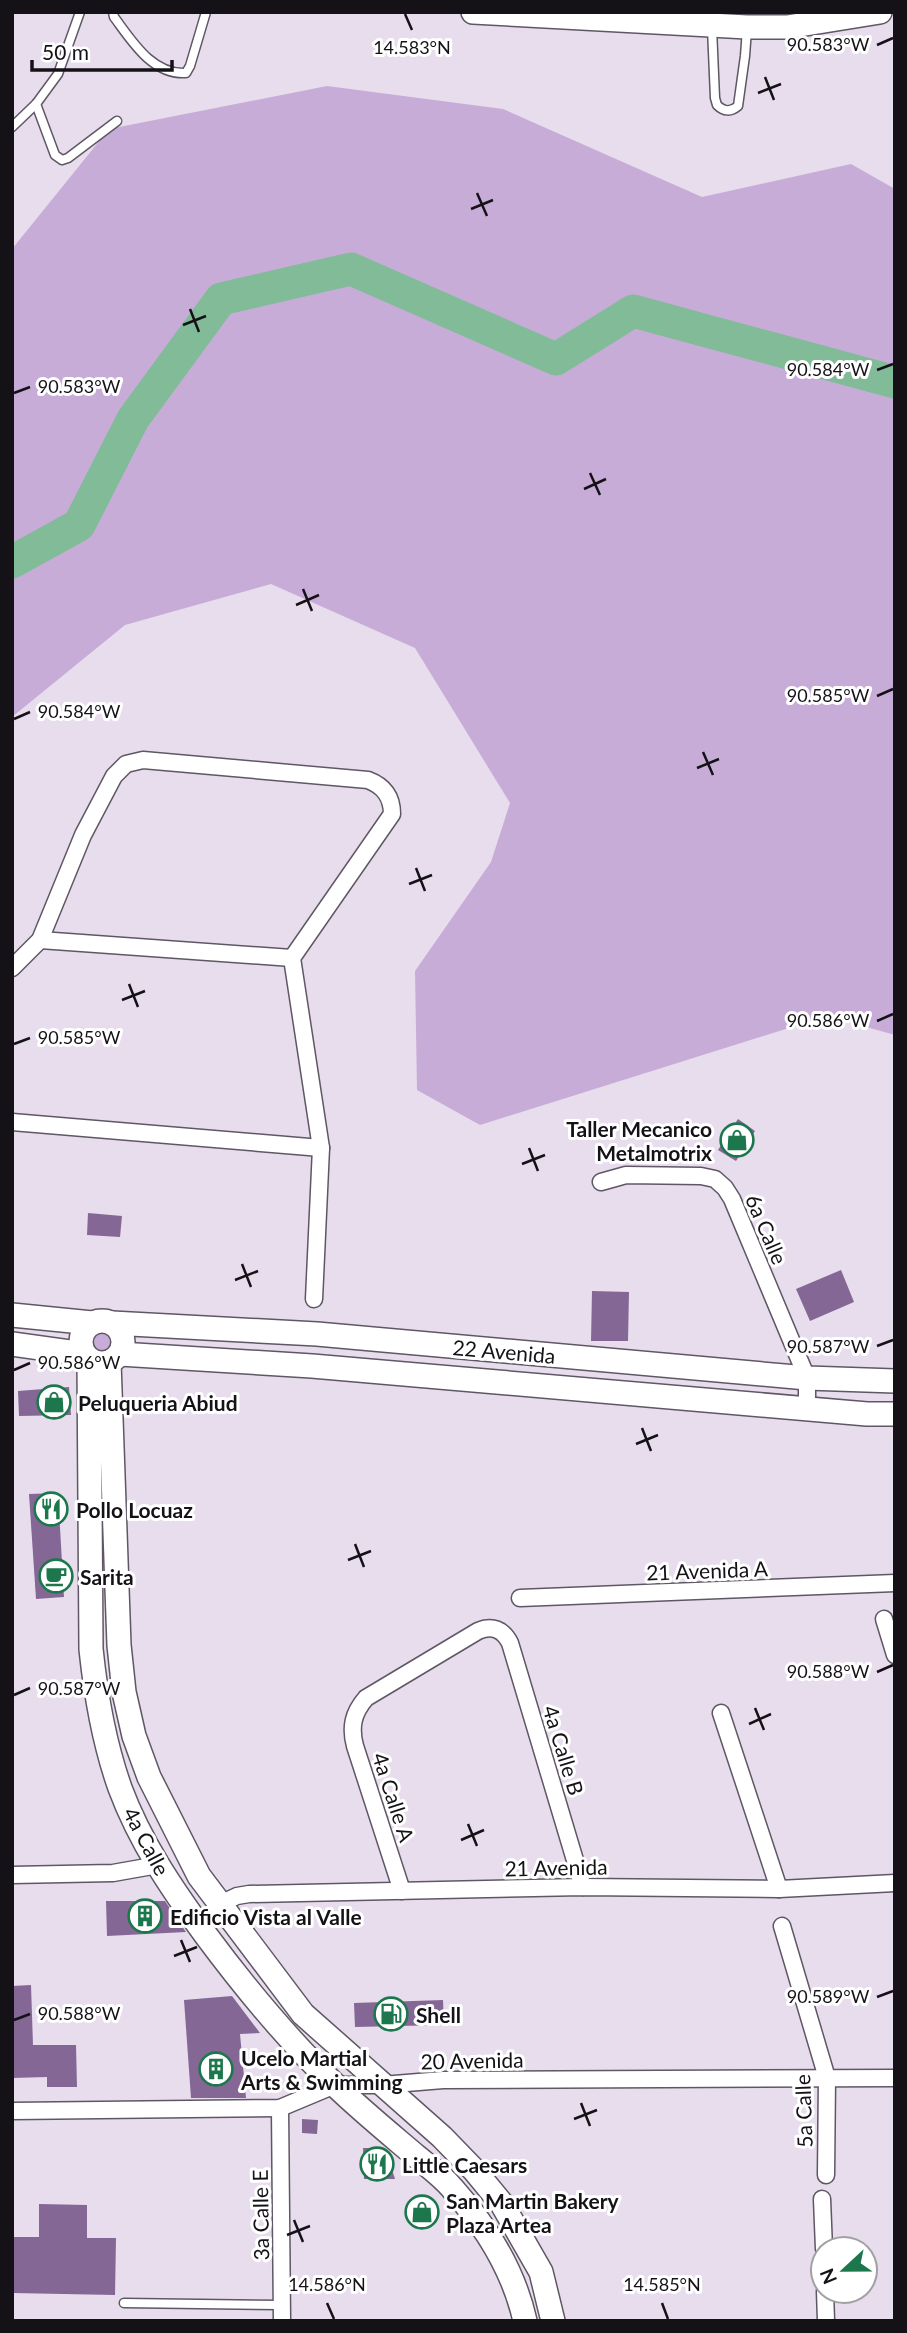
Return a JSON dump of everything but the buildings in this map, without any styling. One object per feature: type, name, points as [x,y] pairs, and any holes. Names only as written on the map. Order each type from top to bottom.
[{"type":"main road","points":[[474,12],[747,27],[787,27],[880,12]]},
{"type":"main road","name":"22 Avenida","points":[[12,1315],[102,1323],[317,1334],[807,1378],[895,1381]]},
{"type":"main road","points":[[102,1323],[122,1333],[123,1340],[100,1357],[81,1347],[82,1333],[102,1323]]},
{"type":"main road","points":[[312,1366],[317,1334]]},
{"type":"main road","name":"22 Avenida","points":[[15,1350],[100,1357],[312,1366],[867,1414],[895,1414]]},
{"type":"main road","name":"4a Calle","points":[[100,1357],[91,1649],[96,1697],[106,1743],[121,1789],[140,1833],[177,1895],[242,1983],[290,2040],[335,2085],[451,2186],[501,2257],[517,2290],[525,2321]]},
{"type":"main road","name":"4a Calle","points":[[100,1357],[124,1692],[134,1736],[149,1777],[187,1856],[303,2014],[442,2137],[502,2204],[541,2272],[553,2321]]},
{"type":"street","points":[[12,968],[40,940],[83,835],[114,776],[126,764],[143,760],[368,780],[382,787],[390,799],[392,814],[292,958],[321,1148],[314,1299]]},
{"type":"street","points":[[40,940],[292,958]]},
{"type":"street","points":[[12,1122],[321,1148]]},
{"type":"street","name":"6a Calle","points":[[601,1182],[626,1175],[701,1176],[715,1179],[725,1188],[807,1378],[807,1409]]},
{"type":"street","points":[[867,1414],[895,1427]]},
{"type":"street","name":"21 Avenida A","points":[[520,1598],[895,1583]]},
{"type":"street","points":[[884,1619],[895,1654]]},
{"type":"street","name":"4a Calle A","points":[[402,1891],[355,1746],[352,1726],[355,1716],[366,1698],[478,1631],[497,1629]]},
{"type":"street","name":"4a Calle B","points":[[497,1629],[505,1634],[510,1643],[583,1887]]},
{"type":"street","points":[[721,1713],[779,1889]]},
{"type":"street","points":[[12,1875],[113,1873],[158,1865]]},
{"type":"street","name":"21 Avenida","points":[[220,1904],[249,1894],[583,1887],[779,1889],[895,1883]]},
{"type":"street","name":"5a Calle","points":[[782,1926],[827,2078],[826,2175]]},
{"type":"street","name":"20 Avenida","points":[[12,2110],[280,2108],[335,2085],[382,2085],[443,2080],[895,2078]]},
{"type":"street","name":"3a Calle E","points":[[280,2108],[282,2313]]},
{"type":"street","points":[[822,2199],[823,2235]]},
{"type":"lane","points":[[12,127],[36,104],[58,74],[80,12]]},
{"type":"lane","points":[[113,12],[145,58],[161,68],[177,73],[186,73],[190,66],[206,12]]},
{"type":"lane","points":[[711,25],[715,98],[717,106],[727,111],[738,106],[747,27]]},
{"type":"lane","points":[[36,104],[55,156],[62,160],[117,121]]},
{"type":"lane","points":[[124,2303],[282,2313]]},
{"type":"shaded area","points":[[327,86],[503,109],[702,197],[851,164],[895,189],[895,1035],[827,1016],[480,1125],[417,1090],[415,971],[491,862],[510,803],[415,648],[271,584],[125,625],[12,717],[12,249],[109,129]]},
{"type":"shaded area","points":[[102,1329],[111,1333],[115,1342],[111,1351],[102,1355],[93,1351],[89,1342],[93,1333]]},
{"type":"waterway","points":[[12,562],[79,525],[133,419],[221,299],[351,269],[556,359],[633,311],[895,382]]},
{"type":"place","name":"Taller Mecanico Metalmotrix","points":[[737,1140]]},
{"type":"place","name":"Peluqueria Abiud","points":[[54,1402]]},
{"type":"place","name":"Pollo Locuaz","points":[[51,1509]]},
{"type":"place","name":"Sarita","points":[[56,1576]]},
{"type":"place","name":"Edificio Vista al Valle","points":[[145,1916]]},
{"type":"place","name":"Shell","points":[[391,2014]]},
{"type":"place","name":"Ucelo Martial Arts & Swimming","points":[[216,2069]]},
{"type":"place","name":"Little Caesars","points":[[377,2164]]},
{"type":"place","name":"San Martin Bakery Plaza Artea","points":[[422,2212]]}]
